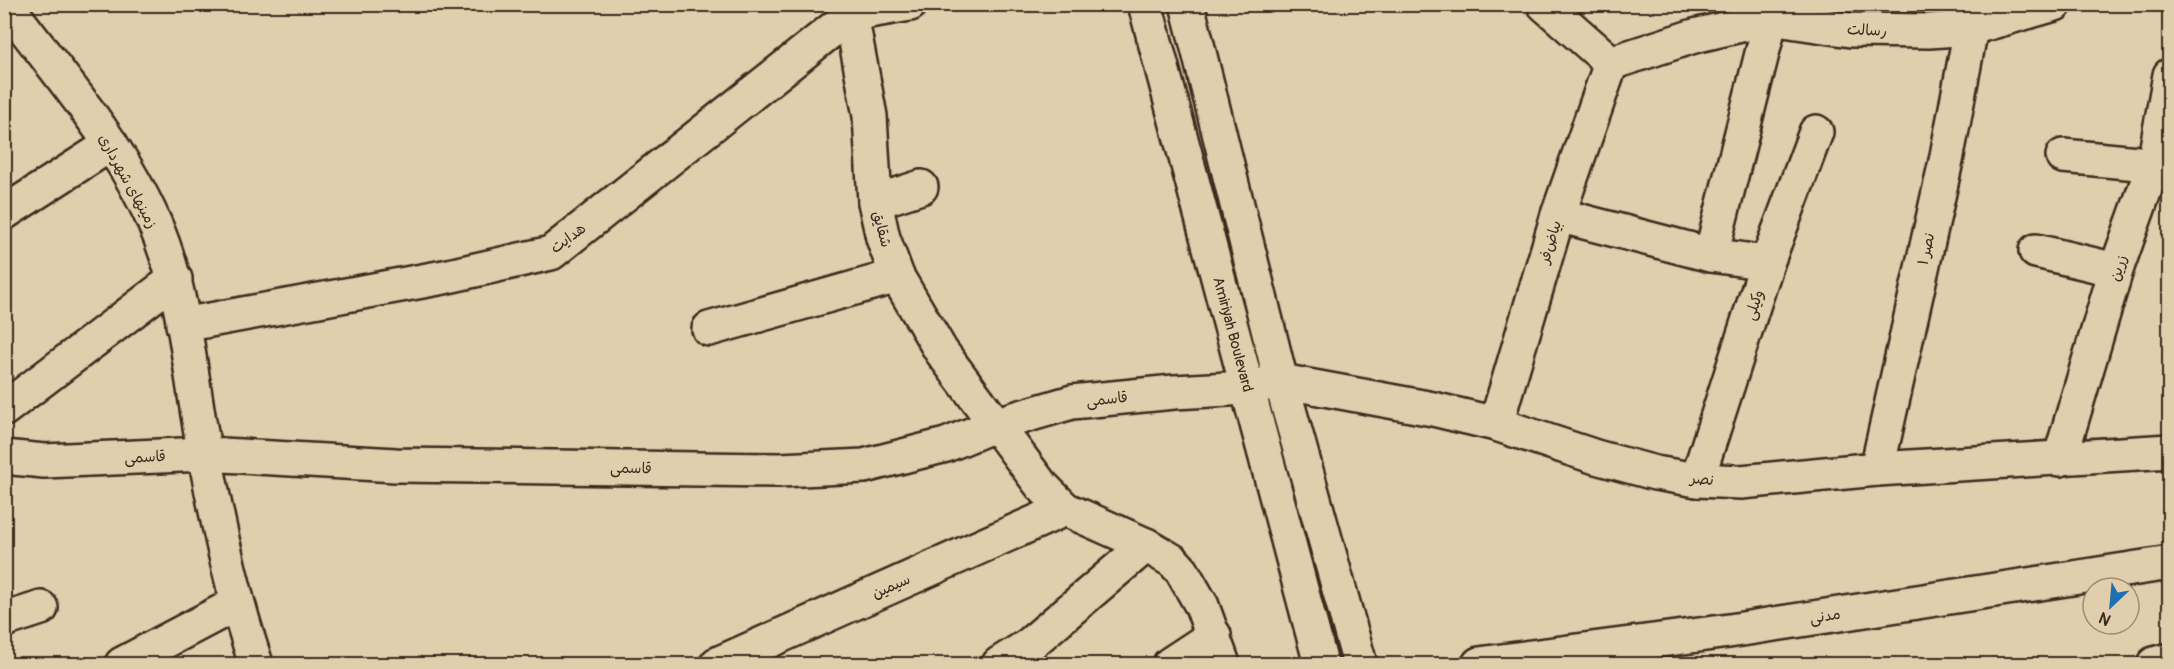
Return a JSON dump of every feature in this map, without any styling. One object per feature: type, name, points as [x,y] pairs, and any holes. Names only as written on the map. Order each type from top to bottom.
[{"type":"street","name":"زمینهای شهرداری","points":[[6,4],[111,144],[154,222],[175,279],[205,454],[236,604],[256,664]]},
{"type":"street","points":[[850,9],[910,4]]},
{"type":"street","name":"Amiriyah Boulevard","points":[[1144,4],[1322,664]]},
{"type":"street","points":[[1187,4],[1281,381],[1360,664]]},
{"type":"street","points":[[1544,4],[1611,63]]},
{"type":"street","name":"رسالت","points":[[1611,63],[1684,39],[1771,18],[1851,30],[1889,18],[1971,28],[2055,4]]},
{"type":"street","name":"شقایق","points":[[850,9],[870,116],[875,202],[883,238],[897,276],[941,351],[1018,457],[1065,509]]},
{"type":"street","name":"هدایت","points":[[183,325],[444,277],[551,253],[850,9]]},
{"type":"street","points":[[1711,255],[1771,18]]},
{"type":"street","name":"نصر ۱","points":[[1877,469],[1946,161],[1971,28]]},
{"type":"street","name":"بیاض‌فر","points":[[1496,424],[1558,215],[1611,63]]},
{"type":"street","name":"زرین","points":[[2060,459],[2116,270],[2162,165],[2169,75]]},
{"type":"street","name":"وکیلی","points":[[1697,480],[1767,263],[1816,132]]},
{"type":"street","points":[[4,213],[111,144]]},
{"type":"street","points":[[2063,156],[2162,165]]},
{"type":"street","points":[[875,202],[921,187]]},
{"type":"street","points":[[1558,215],[1711,255],[1767,263]]},
{"type":"street","points":[[2036,251],[2116,270]]},
{"type":"street","points":[[709,328],[897,276]]},
{"type":"street","points":[[4,408],[175,279]]},
{"type":"street","name":"نصر","points":[[1247,388],[1281,381],[1433,409],[1496,424],[1596,457],[1655,473],[1697,480],[1741,482],[1877,469],[2169,451]]},
{"type":"street","name":"قاسمی","points":[[4,457],[44,461],[205,454],[396,465],[780,470],[864,466],[946,445],[996,424],[1072,402],[1174,392],[1247,388]]},
{"type":"street","points":[[1065,509],[1146,545],[1173,561],[1182,571],[1194,591],[1218,650],[1170,664]]},
{"type":"street","name":"سیمین","points":[[717,664],[1065,509]]},
{"type":"street","points":[[999,664],[1029,645],[1146,545]]},
{"type":"street","name":"مدنی","points":[[1479,664],[1528,661],[2169,563]]},
{"type":"street","points":[[122,664],[236,604]]},
{"type":"street","points":[[4,620],[41,608]]},
{"type":"street","points":[[2154,664],[2169,660]]}]
